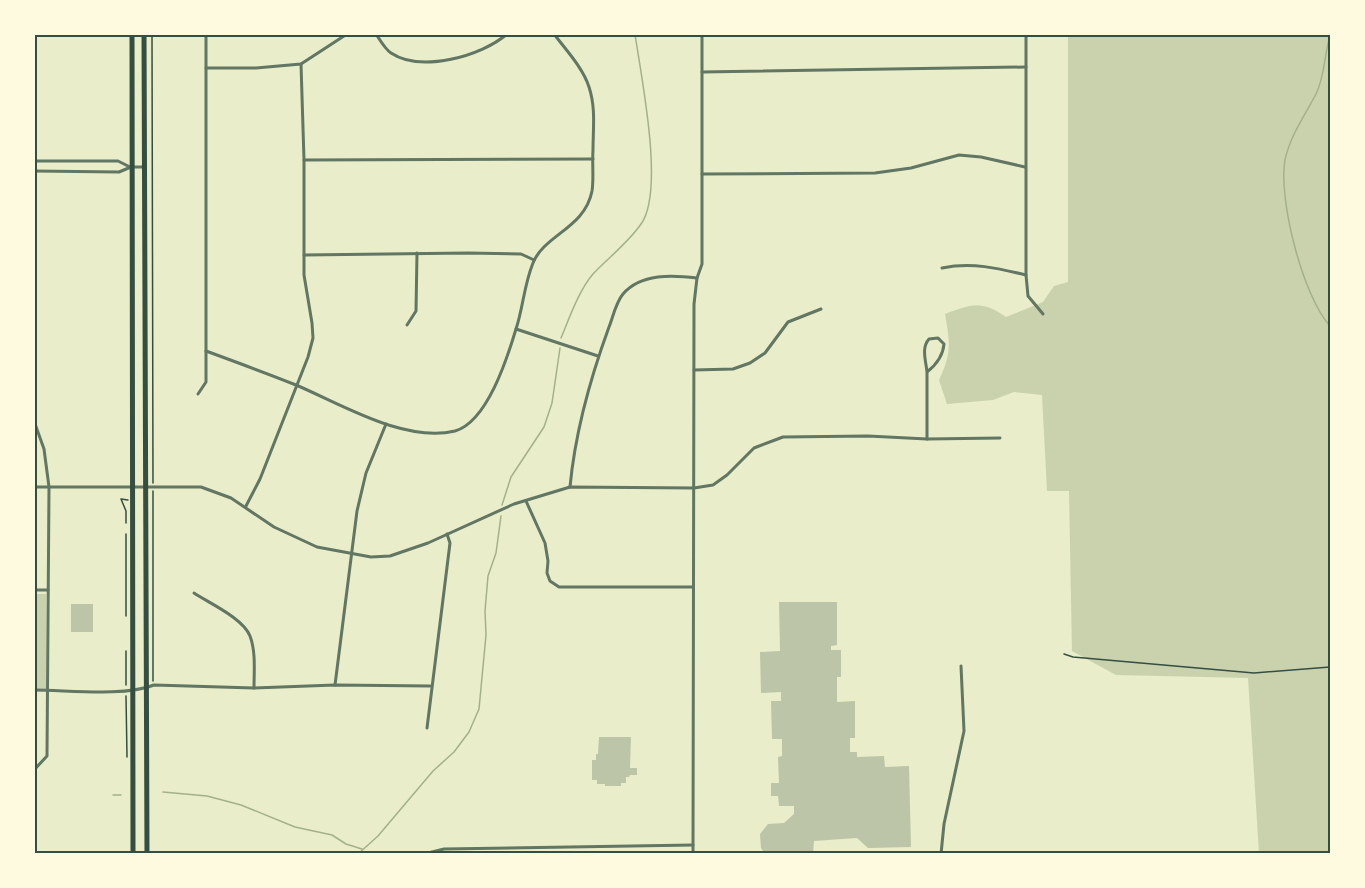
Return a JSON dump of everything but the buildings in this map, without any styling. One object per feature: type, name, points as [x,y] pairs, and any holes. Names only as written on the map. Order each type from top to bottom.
[{"type":"main road","points":[[132,34],[133,487],[129,689],[133,854]]},
{"type":"main road","points":[[144,34],[149,487],[146,688],[147,854]]},
{"type":"street","points":[[198,394],[206,381],[206,34]]},
{"type":"street","points":[[206,68],[256,68],[301,64],[347,34]]},
{"type":"street","points":[[376,34],[390,53],[409,60],[434,61],[457,58],[483,50],[507,34]]},
{"type":"street","points":[[206,351],[386,424],[424,433],[445,433],[459,430],[477,417],[491,397],[516,329],[534,260],[578,218],[588,205],[592,189],[594,112],[589,86],[577,64],[554,34]]},
{"type":"street","points":[[693,854],[694,304],[697,278],[702,264],[702,34]]},
{"type":"street","points":[[1026,34],[1026,274],[1028,296],[1043,314]]},
{"type":"street","points":[[246,506],[260,479],[308,357],[313,338],[304,275],[301,64]]},
{"type":"street","points":[[702,72],[1026,67]]},
{"type":"street","points":[[702,174],[875,173],[911,168],[959,155],[981,157],[1025,167]]},
{"type":"street","points":[[304,160],[592,159]]},
{"type":"street","points":[[34,161],[118,161],[131,167]]},
{"type":"street","points":[[34,171],[119,172],[131,167],[145,167]]},
{"type":"street","points":[[407,325],[416,311],[417,253]]},
{"type":"street","points":[[304,255],[521,254],[534,260]]},
{"type":"street","points":[[942,268],[960,264],[982,265],[1026,274]]},
{"type":"street","points":[[570,487],[574,448],[598,356],[623,294],[637,283],[653,278],[678,276],[697,278]]},
{"type":"street","points":[[694,370],[733,369],[750,363],[765,352],[788,322],[821,309]]},
{"type":"street","points":[[516,329],[598,356]]},
{"type":"street","points":[[927,372],[935,365],[943,351],[944,344],[938,338],[926,343],[924,352],[927,372],[927,440]]},
{"type":"street","points":[[34,421],[44,449],[49,487],[47,756],[34,770]]},
{"type":"street","points":[[335,685],[362,485],[386,424]]},
{"type":"street","points":[[34,487],[201,488],[221,493],[246,506],[274,526],[307,543],[324,549],[371,557],[390,556],[428,543],[514,504],[570,487],[694,488],[712,485],[728,475],[754,448],[783,437],[868,436],[927,440],[1000,438]]},
{"type":"street","points":[[526,501],[545,543],[547,573],[550,581],[559,587],[692,587]]},
{"type":"street","points":[[427,728],[430,686],[450,543],[447,534]]},
{"type":"street","points":[[34,590],[48,590]]},
{"type":"street","points":[[194,593],[234,618],[249,633],[254,654],[254,688]]},
{"type":"street","points":[[940,854],[944,824],[964,731],[961,666]]},
{"type":"street","points":[[34,690],[129,689],[154,685],[254,688],[335,685],[430,686]]},
{"type":"street","points":[[424,854],[444,849],[693,845]]},
{"type":"path","points":[[152,34],[149,487],[154,685]]},
{"type":"path","points":[[122,499],[126,518],[126,624]]},
{"type":"path","points":[[127,645],[129,689],[127,760]]},
{"type":"path","points":[[1064,654],[1073,657],[1254,673],[1330,667]]},
{"type":"green space","points":[[1068,35],[1330,35],[1330,853],[1259,853],[1248,678],[1116,675],[1072,651],[1069,491],[1047,491],[1042,395],[1014,392],[993,400],[947,404],[939,380],[949,347],[945,314],[976,305],[990,308],[1006,317],[1043,302],[1054,286],[1068,282]]},
{"type":"green space","points":[[34,594],[46,594],[46,689],[35,689]]},
{"type":"waterway","points":[[561,338],[583,288],[593,274],[636,231],[648,208],[651,186],[649,132],[635,34]]},
{"type":"waterway","points":[[1330,36],[1319,87],[1290,143],[1285,160],[1284,177],[1289,222],[1302,271],[1320,312],[1330,326]]},
{"type":"waterway","points":[[502,505],[511,477],[544,427],[552,403],[560,348]]},
{"type":"waterway","points":[[358,854],[378,836],[433,771],[454,752],[469,732],[479,709],[486,635],[485,611],[488,576],[496,553],[501,516]]},
{"type":"waterway","points":[[163,792],[207,796],[241,805],[295,827],[332,835],[346,844],[362,849]]},
{"type":"waterway","points":[[113,795],[121,795]]}]
